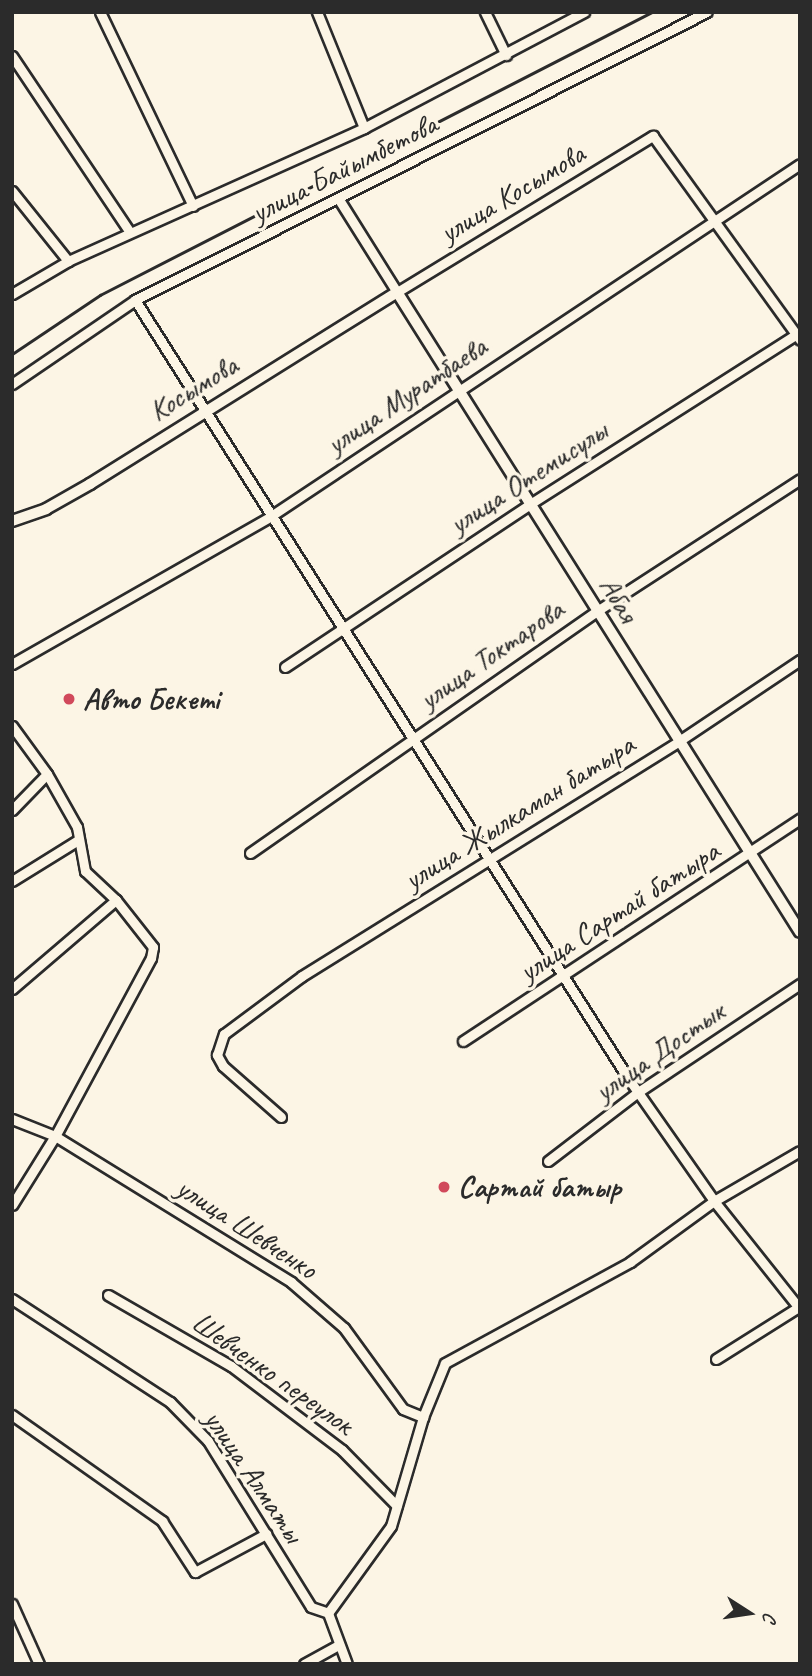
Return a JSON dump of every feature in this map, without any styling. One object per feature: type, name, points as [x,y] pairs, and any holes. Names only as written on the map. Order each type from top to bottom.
[{"type":"street","points":[[100,12],[194,206]]},
{"type":"street","points":[[317,12],[365,128]]},
{"type":"street","points":[[485,12],[506,55]]},
{"type":"street","points":[[12,294],[68,261],[365,128],[584,12]]},
{"type":"street","name":"улица Байымбетова","points":[[12,384],[135,300],[707,12]]},
{"type":"street","points":[[12,56],[130,232]]},
{"type":"street","name":"улица Косымова","points":[[397,292],[653,136],[713,219]]},
{"type":"street","name":"улица Муратбаева","points":[[12,664],[271,516],[713,219],[800,164]]},
{"type":"street","points":[[12,191],[68,261]]},
{"type":"street","points":[[338,198],[397,292]]},
{"type":"street","points":[[713,219],[798,336]]},
{"type":"street","name":"Абая","points":[[397,292],[800,932]]},
{"type":"street","name":"Косымова","points":[[12,521],[90,484],[203,410],[397,292]]},
{"type":"street","points":[[135,300],[492,858],[638,1092],[714,1201],[799,1307],[716,1359]]},
{"type":"street","name":"улица Отемисулы","points":[[285,667],[530,503],[798,336]]},
{"type":"street","name":"улица Токтарова","points":[[250,853],[597,611],[800,479]]},
{"type":"street","name":"улица Жылкаман батыра","points":[[281,1117],[223,1066],[217,1055],[220,1040],[302,976],[679,741],[800,660]]},
{"type":"street","points":[[12,726],[47,774],[76,827],[85,871],[117,900],[153,947],[151,958],[55,1136],[12,1205]]},
{"type":"street","points":[[12,810],[47,774]]},
{"type":"street","name":"улица Сартай батыра","points":[[463,1041],[750,855],[800,819]]},
{"type":"street","points":[[12,881],[78,840]]},
{"type":"street","points":[[12,989],[117,900]]},
{"type":"street","name":"улица Достык","points":[[548,1161],[638,1092],[800,984]]},
{"type":"street","name":"улица Шевченко","points":[[12,1119],[55,1136],[291,1282],[344,1328],[403,1409],[423,1417]]},
{"type":"street","points":[[347,1664],[337,1646],[328,1613],[391,1526],[423,1417],[445,1363],[630,1262],[714,1201],[800,1151]]},
{"type":"street","name":"Шевченко переулок","points":[[108,1295],[231,1366],[342,1450],[397,1506]]},
{"type":"street","name":"улица Алматы","points":[[12,1299],[170,1402],[208,1441],[311,1606],[328,1613]]},
{"type":"street","points":[[12,1415],[162,1521],[195,1572],[266,1534]]},
{"type":"street","points":[[12,1604],[39,1664]]},
{"type":"street","points":[[304,1664],[337,1646]]},
{"type":"railway","points":[[12,354],[100,295],[652,12]]},
{"type":"place","name":"Авто Бекетi","points":[[69,699]]},
{"type":"place","name":"Сартай батыр","points":[[444,1187]]}]
